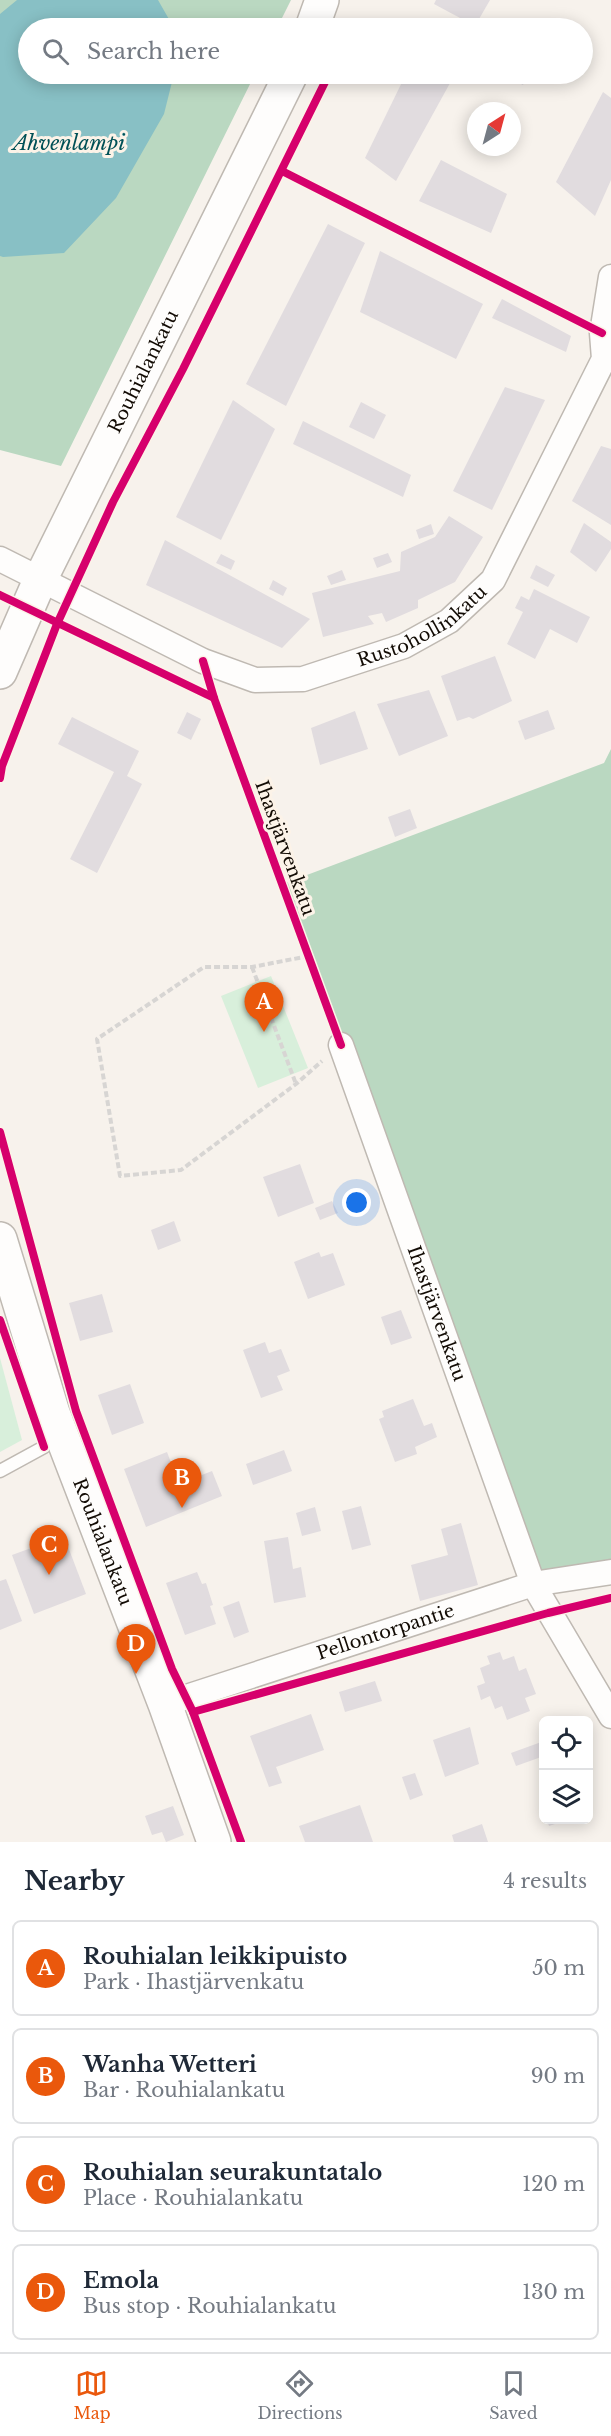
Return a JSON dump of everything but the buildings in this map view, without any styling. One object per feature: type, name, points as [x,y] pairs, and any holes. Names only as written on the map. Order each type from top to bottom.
[{"type":"street","points":[[316,18],[322,0]]},
{"type":"street","name":"Rouhialankatu","points":[[0,672],[40,580],[286,84]]},
{"type":"street","name":"Rustohollinkatu","points":[[0,559],[203,661],[255,680],[303,679],[404,646],[449,621],[493,580],[604,359],[603,333],[611,277]]},
{"type":"street","name":"Ihastjärvenkatu","points":[[341,1045],[533,1584],[611,1716]]},
{"type":"street","name":"Rouhialankatu","points":[[0,1239],[53,1413],[165,1704],[214,1842]]},
{"type":"street","name":"Pellontorpantie","points":[[165,1704],[533,1584],[611,1572]]},
{"type":"lane","points":[[0,1471],[44,1447]]},
{"type":"path","points":[[305,946],[313,967]]},
{"type":"path","points":[[309,956],[252,967],[204,967],[97,1039],[120,1176],[181,1170],[296,1084],[341,1045]]},
{"type":"path","points":[[252,967],[296,1084]]},
{"type":"green space","points":[[0,0],[291,0],[282,18],[18,18],[18,84],[250,84],[61,466],[0,450]]},
{"type":"green space","points":[[611,749],[611,1572],[533,1584],[283,884],[604,763]]},
{"type":"green space","points":[[271,976],[308,1068],[258,1088],[221,996]]},
{"type":"green space","points":[[0,1358],[22,1440],[0,1452]]},
{"type":"water","name":"Ahvenlampi","points":[[17,0],[158,0],[168,18],[18,18],[18,84],[172,84],[164,114],[116,198],[64,253],[0,256],[0,14]]},
{"type":"cycle path","points":[[0,778],[2,766],[57,624],[113,502],[183,369],[324,84]]},
{"type":"cycle path","points":[[282,171],[602,333]]},
{"type":"cycle path","points":[[0,595],[214,698]]},
{"type":"cycle path","points":[[203,661],[214,698],[341,1045]]},
{"type":"cycle path","points":[[0,1132],[76,1411],[172,1669],[193,1712],[241,1842]]},
{"type":"cycle path","points":[[0,1320],[44,1447]]},
{"type":"cycle path","points":[[193,1712],[548,1613],[611,1598]]},
{"type":"place","name":"Rouhialan leikkipuisto","points":[[264,1032]]},
{"type":"place","name":"Wanha Wetteri","points":[[182,1508]]},
{"type":"place","name":"Rouhialan seurakuntatalo","points":[[49,1575]]},
{"type":"place","name":"Emola","points":[[136,1674]]}]
